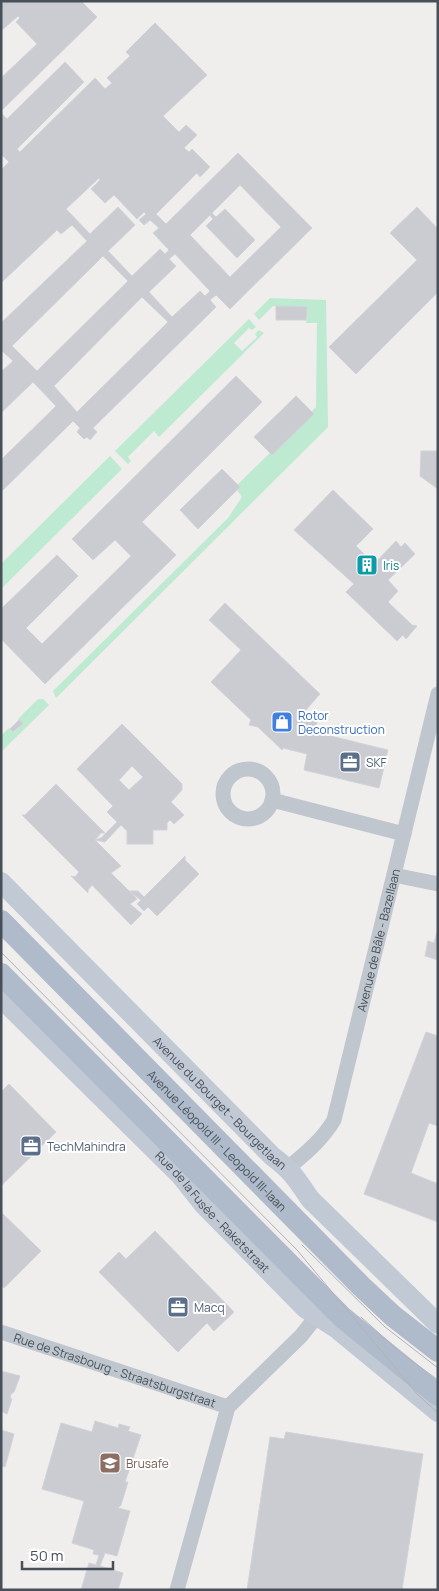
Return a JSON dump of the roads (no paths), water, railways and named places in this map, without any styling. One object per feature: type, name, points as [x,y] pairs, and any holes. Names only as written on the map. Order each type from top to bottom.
[{"type":"main road","name":"Avenue Léopold III - Leopold III-laan","points":[[1,921],[361,1286],[393,1316],[438,1351]]},
{"type":"main road","points":[[1,974],[304,1278],[376,1354],[438,1395]]},
{"type":"street","name":"Avenue de Bâle - Bazellaan","points":[[288,1168],[324,1136],[334,1120],[438,694]]},
{"type":"street","points":[[272,800],[404,834]]},
{"type":"street","points":[[394,875],[438,884]]},
{"type":"street","name":"Avenue du Bourget - Bourgetlaan","points":[[1,882],[272,1156],[288,1168],[300,1181],[310,1198],[438,1324]]},
{"type":"street","name":"Rue de la Fusée - Raketstraat","points":[[1,998],[181,1176],[230,1232],[316,1317],[376,1354],[438,1412]]},
{"type":"street","points":[[177,1590],[228,1407],[301,1336],[316,1317]]},
{"type":"street","name":"Rue de Strasbourg - Straatsburgstraat","points":[[1,1332],[228,1407]]},
{"type":"tram line","points":[[1,952],[297,1250],[418,1395],[438,1413]]},
{"type":"tram line","points":[[302,1245],[385,1327],[438,1368]]},
{"type":"tram line","points":[[361,1317],[401,1353],[438,1380]]},
{"type":"place","name":"Iris","points":[[367,565]]},
{"type":"place","name":"Rotor Deconstruction","points":[[282,722]]},
{"type":"place","name":"SKF","points":[[350,762]]},
{"type":"place","name":"TechMahindra","points":[[31,1146]]},
{"type":"place","name":"Macq","points":[[178,1307]]},
{"type":"place","name":"Brusafe","points":[[110,1463]]}]
